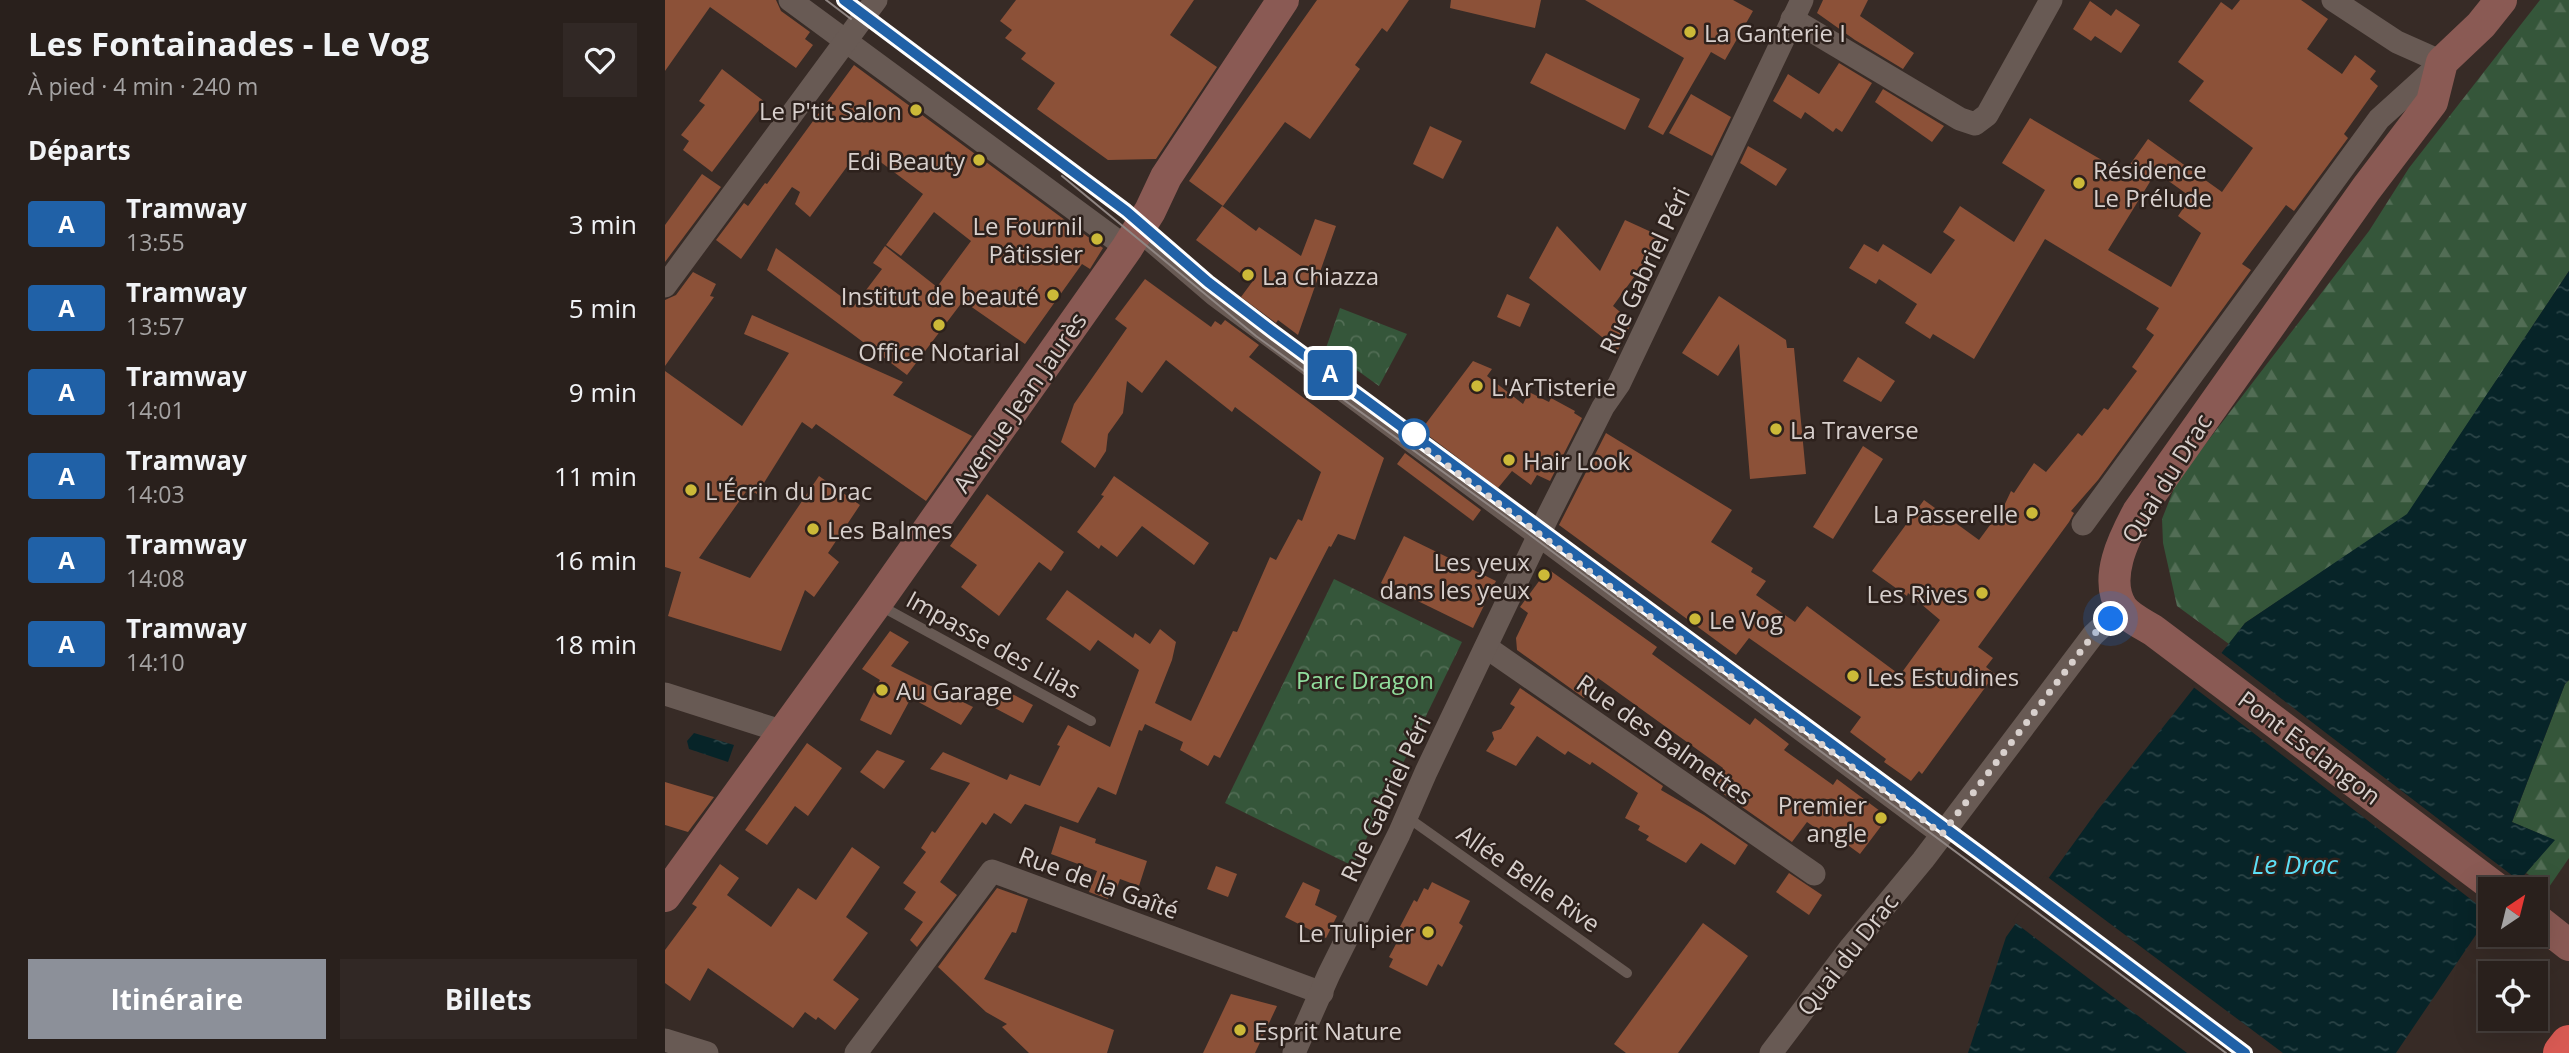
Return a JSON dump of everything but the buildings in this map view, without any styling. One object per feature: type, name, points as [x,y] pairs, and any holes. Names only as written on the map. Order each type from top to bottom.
[{"type":"highway","points":[[2562,1053],[2569,1044]]},
{"type":"street","points":[[790,0],[1215,295],[1942,834]]},
{"type":"street","points":[[665,286],[876,0]]},
{"type":"street","name":"Avenue Jean Jaurès","points":[[665,896],[876,604],[1133,239],[1166,177],[1283,0]]},
{"type":"street","points":[[1797,9],[1961,119],[1975,124],[1987,116],[2051,0]]},
{"type":"street","points":[[2333,0],[2397,42],[2442,62]]},
{"type":"street","points":[[2362,0],[2405,28],[2442,62]]},
{"type":"street","name":"Quai du Drac","points":[[2083,524],[2379,118],[2481,25],[2501,0]]},
{"type":"street","name":"Rue Gabriel Péri","points":[[1294,1053],[1329,974],[1540,534],[1603,407],[1619,384],[1797,9]]},
{"type":"street","name":"Quai du Drac","points":[[1771,1053],[2093,635],[2122,608],[2114,582],[2122,541],[2139,512],[2366,189],[2432,102],[2442,62]]},
{"type":"street","name":"Pont Esclangon","points":[[2122,608],[2481,877]]},
{"type":"street","name":"Rue des Balmettes","points":[[1486,647],[1814,874]]},
{"type":"street","points":[[665,694],[784,732]]},
{"type":"street","name":"Rue de la Gaîté","points":[[856,1053],[992,871],[1322,993]]},
{"type":"street","points":[[2548,928],[2569,945]]},
{"type":"street","points":[[665,1040],[706,1053]]},
{"type":"lane","name":"Impasse des Lilas","points":[[876,604],[1091,721]]},
{"type":"lane","name":"Allée Belle Rive","points":[[1406,817],[1627,973]]},
{"type":"green space","points":[[2540,0],[2569,0],[2569,271],[2407,515],[2245,623],[2229,644],[2177,606],[2163,543],[2162,519],[2177,481],[2369,231],[2409,168]]},
{"type":"green space","points":[[1340,308],[1407,334],[1379,386],[1326,348]]},
{"type":"green space","name":"Parc Dragon","points":[[1334,579],[1462,642],[1353,866],[1225,803]]},
{"type":"green space","points":[[2569,680],[2569,858],[2549,887],[2548,877],[2533,877],[2526,873],[2554,840],[2512,822],[2565,684]]},
{"type":"water","name":"Le Drac","points":[[2569,271],[2569,680],[2565,684],[2512,822],[2555,840],[2523,877],[2478,877],[2478,932],[2396,1053],[1968,1053],[2006,937],[2097,811],[2245,623],[2407,514]]},
{"type":"water","points":[[694,733],[734,745],[728,762],[689,749],[687,741]]},
{"type":"pier","points":[[2219,651],[2514,877],[2478,877],[2478,905],[2192,686]]},
{"type":"pier","points":[[2045,875],[2283,1053],[2187,1053],[2013,921]]},
{"type":"tram line","points":[[826,0],[851,19]]},
{"type":"tram line","points":[[844,0],[1126,211],[1181,260],[1272,331],[1979,853],[2245,1053]]},
{"type":"tram line","name":"A","points":[[844,0],[1126,211],[1181,260],[1272,331],[1979,853],[2245,1053]]},
{"type":"tram line","points":[[1062,176],[1256,336],[1526,532],[2226,1053]]},
{"type":"place","name":"La Ganterie I","points":[[1690,32]]},
{"type":"place","name":"Le P'tit Salon","points":[[916,110]]},
{"type":"place","name":"Edi Beauty","points":[[979,160]]},
{"type":"place","name":"Résidence Le Prélude","points":[[2079,183]]},
{"type":"place","name":"Le Fournil Pâtissier","points":[[1097,239]]},
{"type":"place","name":"La Chiazza","points":[[1248,275]]},
{"type":"place","name":"Institut de beauté","points":[[1053,295]]},
{"type":"place","name":"Office Notarial","points":[[939,325]]},
{"type":"place","name":"L'ArTisterie","points":[[1477,386]]},
{"type":"place","name":"La Traverse","points":[[1776,429]]},
{"type":"place","name":"Hair Look","points":[[1509,460]]},
{"type":"place","name":"L'Écrin du Drac","points":[[691,490]]},
{"type":"place","name":"La Passerelle","points":[[2032,513]]},
{"type":"place","name":"Les Balmes","points":[[813,529]]},
{"type":"place","name":"Les yeux dans les yeux","points":[[1544,575]]},
{"type":"place","name":"Les Rives","points":[[1982,593]]},
{"type":"place","name":"Le Vog","points":[[1695,619]]},
{"type":"place","name":"Les Estudines","points":[[1853,676]]},
{"type":"place","name":"Au Garage","points":[[882,690]]},
{"type":"place","name":"Premier angle","points":[[1881,818]]},
{"type":"place","name":"Le Tulipier","points":[[1428,932]]},
{"type":"place","name":"Esprit Nature","points":[[1240,1030]]},
{"type":"route","points":[[1414,434],[1412,439],[1942,834],[2093,635],[2111,619]]}]
